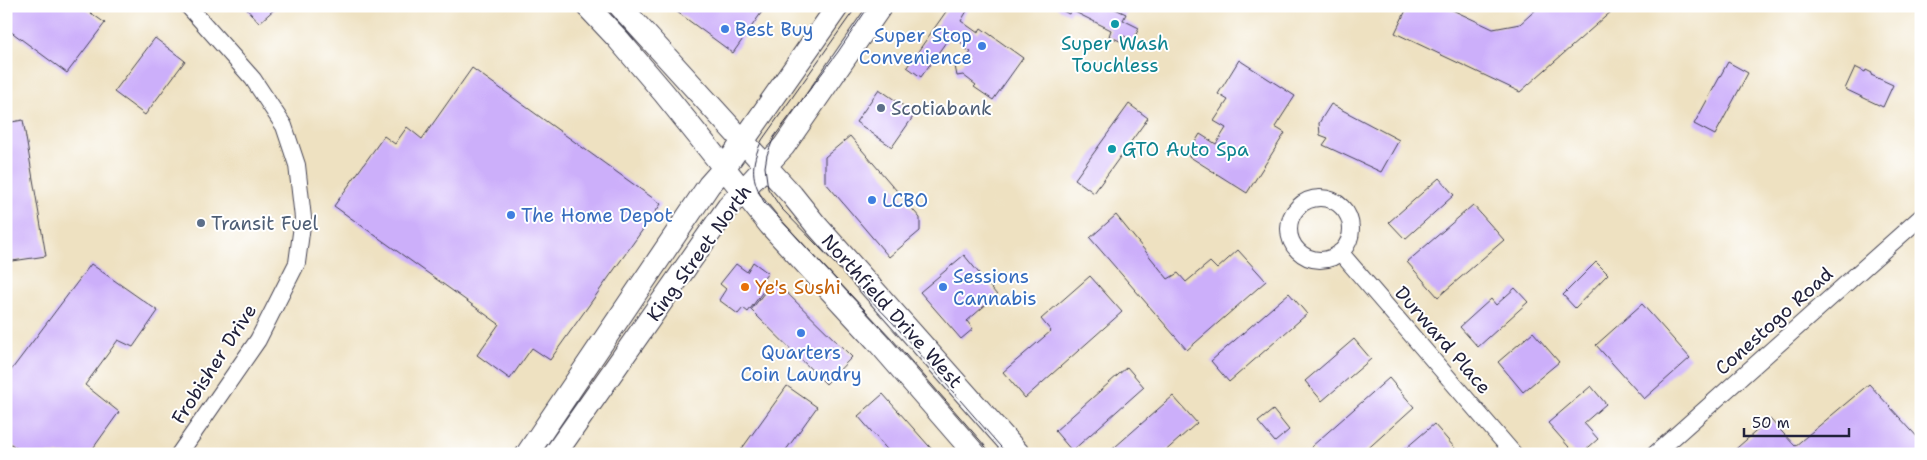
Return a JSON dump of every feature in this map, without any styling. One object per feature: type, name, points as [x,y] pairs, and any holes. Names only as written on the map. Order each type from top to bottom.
[{"type":"main road","name":"Northfield Drive West","points":[[587,6],[618,39],[725,167],[742,192],[770,225],[877,341],[975,454]]},
{"type":"main road","name":"Northfield Drive West","points":[[620,6],[792,196],[1019,454]]},
{"type":"main road","name":"King Street North","points":[[528,454],[709,186],[725,167],[838,6]]},
{"type":"main road","name":"King Street North","points":[[554,454],[728,207],[784,146],[881,6]]},
{"type":"street","name":"Frobisher Drive","points":[[178,454],[258,340],[297,263],[302,218],[297,165],[284,126],[253,79],[188,6]]},
{"type":"street","name":"Conestogo Road","points":[[1655,454],[1921,218]]},
{"type":"street","name":"Durward Place","points":[[1340,252],[1514,454]]},
{"type":"building","points":[[6,6],[81,6],[105,23],[67,73],[6,28]]},
{"type":"building","points":[[244,6],[278,6],[259,23]]},
{"type":"building","name":"Best Buy","points":[[669,6],[766,6],[733,53]]},
{"type":"building","points":[[950,6],[970,6],[961,21],[978,33],[981,28],[1023,58],[993,100],[974,87],[976,85],[963,75],[957,76],[955,66],[961,65],[971,52],[951,35],[921,77],[907,67]]},
{"type":"building","name":"Super Wash Touchless","points":[[1057,6],[1109,6],[1126,14],[1123,20],[1139,28],[1133,41],[1124,36],[1122,42],[1109,36],[1111,30],[1071,10],[1069,14],[1057,8]]},
{"type":"building","points":[[1408,6],[1444,6],[1493,29],[1520,24],[1540,6],[1614,6],[1613,10],[1520,92],[1395,33]]},
{"type":"building","points":[[155,38],[185,61],[145,115],[114,92]]},
{"type":"building","points":[[1239,60],[1295,96],[1275,127],[1285,133],[1247,193],[1187,155],[1200,134],[1216,144],[1226,128],[1214,121],[1228,100],[1218,94]]},
{"type":"building","points":[[1728,62],[1748,73],[1715,135],[1694,124]]},
{"type":"building","points":[[1855,67],[1865,72],[1866,70],[1872,73],[1871,75],[1893,85],[1883,107],[1845,89]]},
{"type":"building","name":"The Home Depot","points":[[472,68],[661,204],[550,360],[532,348],[510,379],[477,355],[499,324],[334,206],[384,136],[395,144],[407,127],[422,139]]},
{"type":"building","points":[[879,89],[915,114],[892,147],[856,122]]},
{"type":"building","name":"GTO Auto Spa","points":[[1129,104],[1148,118],[1094,193],[1075,179]]},
{"type":"building","points":[[1331,104],[1399,140],[1381,172],[1323,145],[1328,138],[1320,135],[1319,123]]},
{"type":"building","points":[[23,120],[46,256],[6,262],[6,123]]},
{"type":"building","name":"LCBO","points":[[850,136],[920,218],[920,231],[889,257],[825,182],[825,157]]},
{"type":"building","points":[[1439,178],[1454,195],[1405,239],[1389,222]]},
{"type":"building","points":[[1473,205],[1504,240],[1438,297],[1407,262]]},
{"type":"building","points":[[1116,215],[1168,279],[1178,273],[1186,282],[1210,262],[1217,269],[1238,250],[1266,281],[1187,350],[1090,238]]},
{"type":"building","points":[[964,255],[997,295],[967,321],[973,329],[961,339],[920,292]]},
{"type":"building","name":"Ye's Sushi","points":[[753,262],[768,273],[761,282],[767,286],[748,312],[743,308],[738,314],[719,300],[726,289],[720,284],[736,264],[747,272]]},
{"type":"building","points":[[1596,262],[1608,274],[1575,308],[1563,295]]},
{"type":"building","points":[[91,264],[158,311],[133,347],[118,340],[85,385],[119,412],[89,454],[24,454],[6,440],[6,377]]},
{"type":"building","points":[[1090,276],[1122,312],[1025,398],[1003,372],[1051,331],[1041,319]]},
{"type":"building","name":"Quarters Coin Laundry","points":[[774,280],[852,357],[826,384],[751,310]]},
{"type":"building","points":[[1515,288],[1528,302],[1478,347],[1460,327],[1491,299],[1496,305]]},
{"type":"building","points":[[1289,293],[1307,314],[1229,382],[1211,361]]},
{"type":"building","points":[[1642,304],[1690,358],[1644,399],[1596,345]]},
{"type":"building","points":[[1533,332],[1559,362],[1523,392],[1498,362]]},
{"type":"building","points":[[1354,339],[1371,359],[1322,401],[1305,381]]},
{"type":"building","points":[[1127,367],[1144,387],[1072,451],[1055,431]]},
{"type":"building","points":[[1389,378],[1414,407],[1362,454],[1317,454],[1311,447]]},
{"type":"building","points":[[1869,384],[1921,441],[1921,454],[1730,454],[1770,419],[1795,446]]},
{"type":"building","points":[[787,386],[817,407],[783,454],[738,454]]},
{"type":"building","points":[[1591,386],[1606,404],[1584,423],[1598,439],[1581,454],[1575,454],[1548,423]]},
{"type":"building","points":[[883,394],[936,454],[891,454],[858,416]]},
{"type":"building","points":[[1173,396],[1197,423],[1162,454],[1107,454]]},
{"type":"building","points":[[1273,410],[1289,430],[1275,442],[1258,422]]},
{"type":"building","points":[[1434,424],[1460,454],[1399,454]]},
{"type":"tram line","points":[[857,6],[762,140],[755,157],[754,179],[764,202],[892,339],[992,454]]},
{"type":"tram line","points":[[869,6],[838,52],[774,137],[767,155],[765,167],[768,189],[781,208],[893,323],[1007,454]]},
{"type":"place","name":"Super Wash Touchless","points":[[1115,24]]},
{"type":"place","name":"Best Buy","points":[[725,29]]},
{"type":"place","name":"Super Stop Convenience","points":[[982,46]]},
{"type":"place","name":"Scotiabank","points":[[881,108]]},
{"type":"place","name":"GTO Auto Spa","points":[[1112,149]]},
{"type":"place","name":"LCBO","points":[[872,200]]},
{"type":"place","name":"The Home Depot","points":[[511,215]]},
{"type":"place","name":"Transit Fuel","points":[[201,223]]},
{"type":"place","name":"Ye's Sushi","points":[[745,287]]},
{"type":"place","name":"Sessions Cannabis","points":[[943,287]]},
{"type":"place","name":"Quarters Coin Laundry","points":[[801,333]]}]
